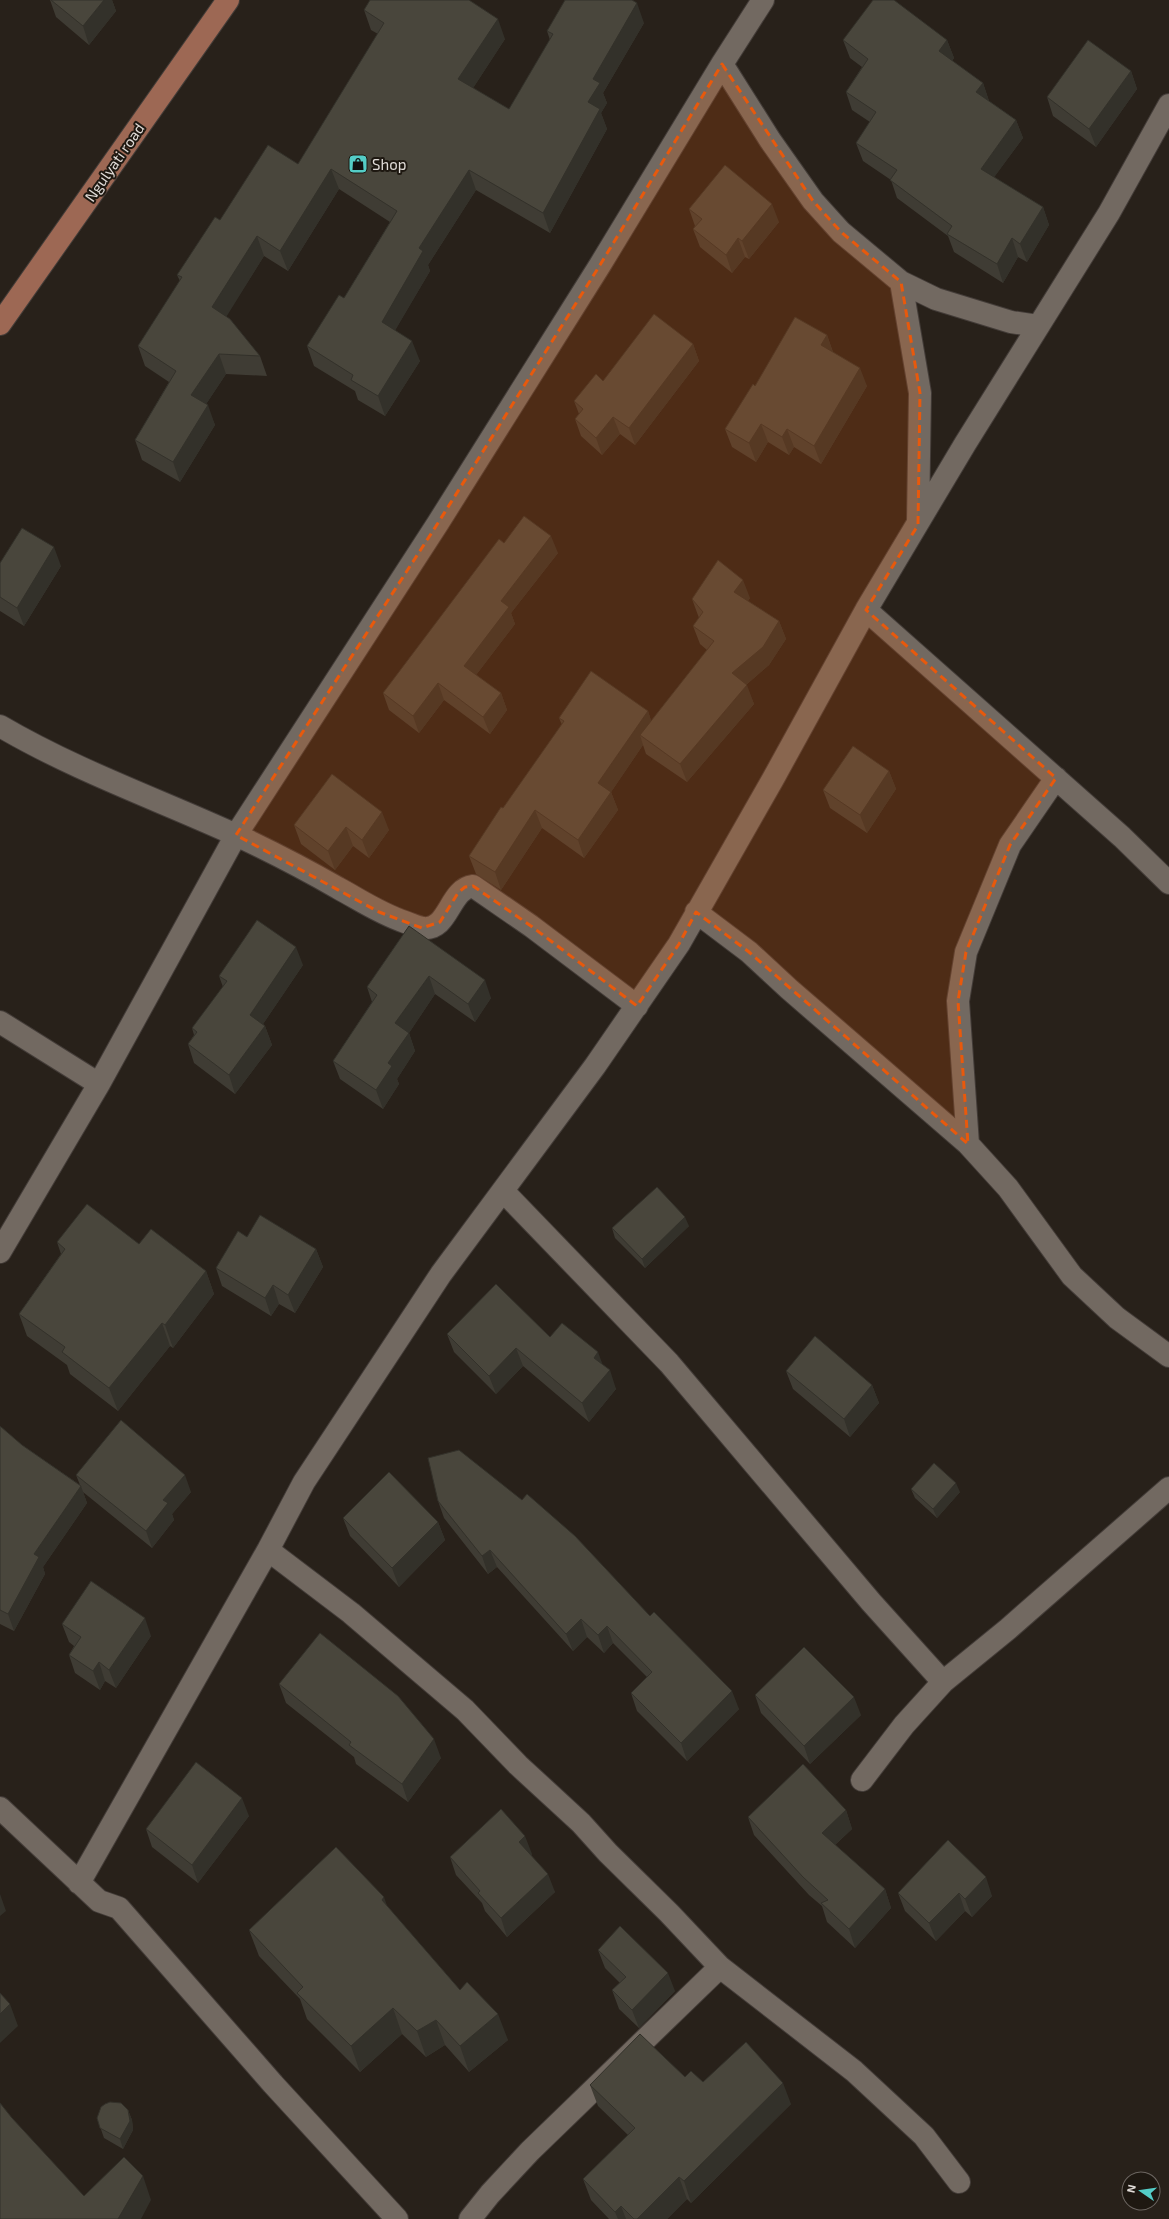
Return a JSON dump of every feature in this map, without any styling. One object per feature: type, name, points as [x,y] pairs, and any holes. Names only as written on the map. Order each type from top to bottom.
[{"type":"main road","name":"Ngulyati road","points":[[0,324],[228,0]]},
{"type":"street","points":[[0,1252],[99,1084],[236,835],[442,516],[600,265],[722,64],[763,0]]},
{"type":"street","points":[[722,64],[770,140],[813,201],[841,232],[901,282],[936,299],[1011,322],[1038,326]]},
{"type":"street","points":[[79,1883],[268,1550],[304,1482],[442,1274],[504,1192],[637,1006],[679,944],[773,779],[866,610],[965,444],[1109,213],[1169,105]]},
{"type":"street","points":[[901,282],[920,393],[918,525]]},
{"type":"street","points":[[866,610],[1122,837],[1169,883]]},
{"type":"street","points":[[0,726],[113,783],[236,835],[338,888],[379,912],[422,928],[430,927],[440,922],[458,893],[465,887],[473,886],[531,926],[637,1006]]},
{"type":"street","points":[[968,1144],[958,1001],[966,952],[1010,845],[1056,778]]},
{"type":"street","points":[[696,912],[749,952],[789,989],[968,1144],[1008,1188],[1072,1276],[1117,1318],[1169,1356]]},
{"type":"street","points":[[0,1022],[99,1084]]},
{"type":"street","points":[[504,1192],[670,1363],[871,1602],[943,1682]]},
{"type":"street","points":[[862,1780],[904,1725],[943,1682],[1008,1629],[1169,1488]]},
{"type":"street","points":[[268,1550],[350,1613],[465,1710],[518,1765],[581,1823],[608,1854],[720,1967],[854,2071],[924,2136],[959,2182]]},
{"type":"street","points":[[0,1808],[99,1901],[119,1908],[273,2084],[397,2219]]},
{"type":"street","points":[[470,2219],[490,2194],[530,2151],[720,1967]]},
{"type":"highlighted area","points":[[722,64],[813,201],[841,232],[901,282],[920,393],[918,525],[866,610],[1056,778],[1010,845],[966,952],[958,1001],[968,1144],[749,952],[696,912],[679,944],[637,1006],[531,926],[473,886],[465,887],[458,893],[440,922],[422,928],[379,912],[236,835],[438,523],[600,265]]},
{"type":"building","points":[[51,0],[104,0],[83,26]]},
{"type":"building","points":[[370,0],[469,0],[498,19],[458,79],[509,109],[553,34],[547,31],[565,0],[632,0],[637,3],[593,79],[600,83],[588,102],[600,109],[543,213],[469,170],[419,248],[423,251],[382,322],[412,341],[378,396],[351,380],[353,375],[307,346],[339,295],[344,298],[397,211],[331,169],[280,251],[257,236],[212,307],[230,319],[260,356],[219,354],[191,395],[208,405],[173,462],[135,440],[176,371],[138,346],[182,277],[177,275],[215,217],[220,220],[268,145],[298,164],[384,23],[364,10]]},
{"type":"building","points":[[873,0],[894,0],[947,40],[939,51],[983,83],[976,92],[1016,120],[981,169],[1043,207],[1020,244],[1012,238],[997,264],[947,234],[952,226],[890,180],[897,170],[856,143],[876,112],[846,92],[868,59],[843,40]]},
{"type":"building","points":[[1088,40],[1131,71],[1089,129],[1047,97]]},
{"type":"building","points":[[725,165],[772,204],[742,241],[738,238],[726,255],[693,229],[702,219],[689,209]]},
{"type":"building","points":[[654,314],[693,344],[629,428],[613,417],[596,438],[575,419],[583,409],[574,401],[596,374],[603,381]]},
{"type":"building","points":[[795,317],[827,335],[821,345],[860,368],[814,446],[787,429],[782,437],[761,424],[749,443],[725,429],[753,384],[755,386]]},
{"type":"building","points":[[524,516],[551,536],[501,601],[509,607],[464,666],[501,693],[483,717],[438,683],[413,716],[383,693],[499,539],[504,543]]},
{"type":"building","points":[[22,528],[54,547],[17,608],[0,597],[0,563]]},
{"type":"building","points":[[718,560],[743,580],[734,592],[779,621],[763,647],[732,673],[747,685],[680,764],[640,735],[714,641],[693,626],[703,612],[692,599]]},
{"type":"building","points":[[591,671],[648,711],[598,783],[611,792],[578,840],[535,810],[495,872],[469,856],[501,807],[503,808],[564,721],[559,718]]},
{"type":"building","points":[[853,746],[889,771],[860,815],[823,790]]},
{"type":"building","points":[[332,774],[382,812],[362,840],[346,827],[328,851],[294,825]]},
{"type":"building","points":[[257,920],[296,947],[250,1015],[265,1026],[229,1075],[188,1044],[197,1032],[192,1028],[227,981],[219,976]]},
{"type":"building","points":[[409,926],[485,980],[468,1004],[429,976],[395,1023],[409,1033],[388,1063],[392,1066],[376,1090],[333,1061],[377,995],[367,987]]},
{"type":"building","points":[[657,1187],[685,1217],[642,1259],[612,1228]]},
{"type":"building","points":[[87,1204],[139,1244],[151,1229],[206,1271],[165,1325],[162,1323],[109,1388],[62,1352],[65,1347],[19,1314],[65,1249],[57,1242]]},
{"type":"building","points":[[260,1215],[316,1249],[288,1295],[273,1285],[265,1298],[216,1268],[238,1231],[247,1237]]},
{"type":"building","points":[[496,1284],[550,1337],[562,1323],[598,1352],[594,1358],[610,1370],[582,1403],[516,1348],[489,1376],[447,1334]]},
{"type":"building","points":[[815,1336],[872,1385],[844,1419],[786,1371]]},
{"type":"building","points":[[121,1420],[185,1475],[163,1500],[168,1503],[146,1531],[76,1475]]},
{"type":"building","points":[[0,1426],[22,1445],[81,1486],[34,1554],[39,1557],[8,1614],[0,1610]]},
{"type":"building","points":[[459,1450],[522,1500],[527,1494],[575,1536],[650,1616],[654,1612],[732,1691],[681,1743],[631,1693],[652,1672],[607,1626],[598,1635],[581,1619],[566,1634],[490,1550],[482,1556],[438,1501],[428,1458]]},
{"type":"building","points":[[934,1463],[956,1483],[933,1509],[911,1489]]},
{"type":"building","points":[[389,1472],[438,1522],[392,1568],[343,1518]]},
{"type":"building","points":[[91,1581],[145,1618],[109,1670],[99,1662],[93,1671],[69,1655],[81,1637],[62,1624]]},
{"type":"building","points":[[320,1633],[398,1696],[434,1739],[402,1784],[349,1745],[351,1742],[279,1684]]},
{"type":"building","points":[[804,1647],[854,1697],[804,1746],[755,1695]]},
{"type":"building","points":[[196,1762],[242,1798],[192,1865],[146,1829]]},
{"type":"building","points":[[803,1764],[846,1810],[822,1833],[885,1889],[849,1929],[821,1903],[828,1900],[803,1877],[748,1817]]},
{"type":"building","points":[[501,1809],[525,1836],[519,1842],[548,1874],[501,1918],[478,1893],[480,1891],[450,1857]]},
{"type":"building","points":[[948,1840],[986,1877],[965,1899],[959,1893],[929,1923],[898,1893]]},
{"type":"building","points":[[336,1847],[384,1897],[382,1900],[460,1990],[467,1982],[498,2014],[460,2046],[436,2020],[417,2031],[393,2008],[351,2046],[297,1993],[303,1987],[249,1930]]},
{"type":"building","points":[[620,1926],[668,1973],[632,2010],[612,1990],[626,1977],[598,1950]]},
{"type":"building","points":[[0,1993],[10,2004],[0,2014]]},
{"type":"building","points":[[640,2034],[685,2077],[691,2071],[703,2082],[746,2042],[783,2083],[684,2181],[679,2177],[637,2219],[634,2219],[621,2206],[615,2212],[583,2179],[635,2128],[590,2085]]},
{"type":"building","points":[[110,2102],[121,2103],[128,2110],[130,2121],[120,2139],[100,2128],[97,2118],[101,2107]]},
{"type":"building","points":[[0,2103],[84,2196],[124,2157],[143,2176],[118,2219],[0,2219]]},
{"type":"place","name":"Shop","points":[[358,164]]}]
